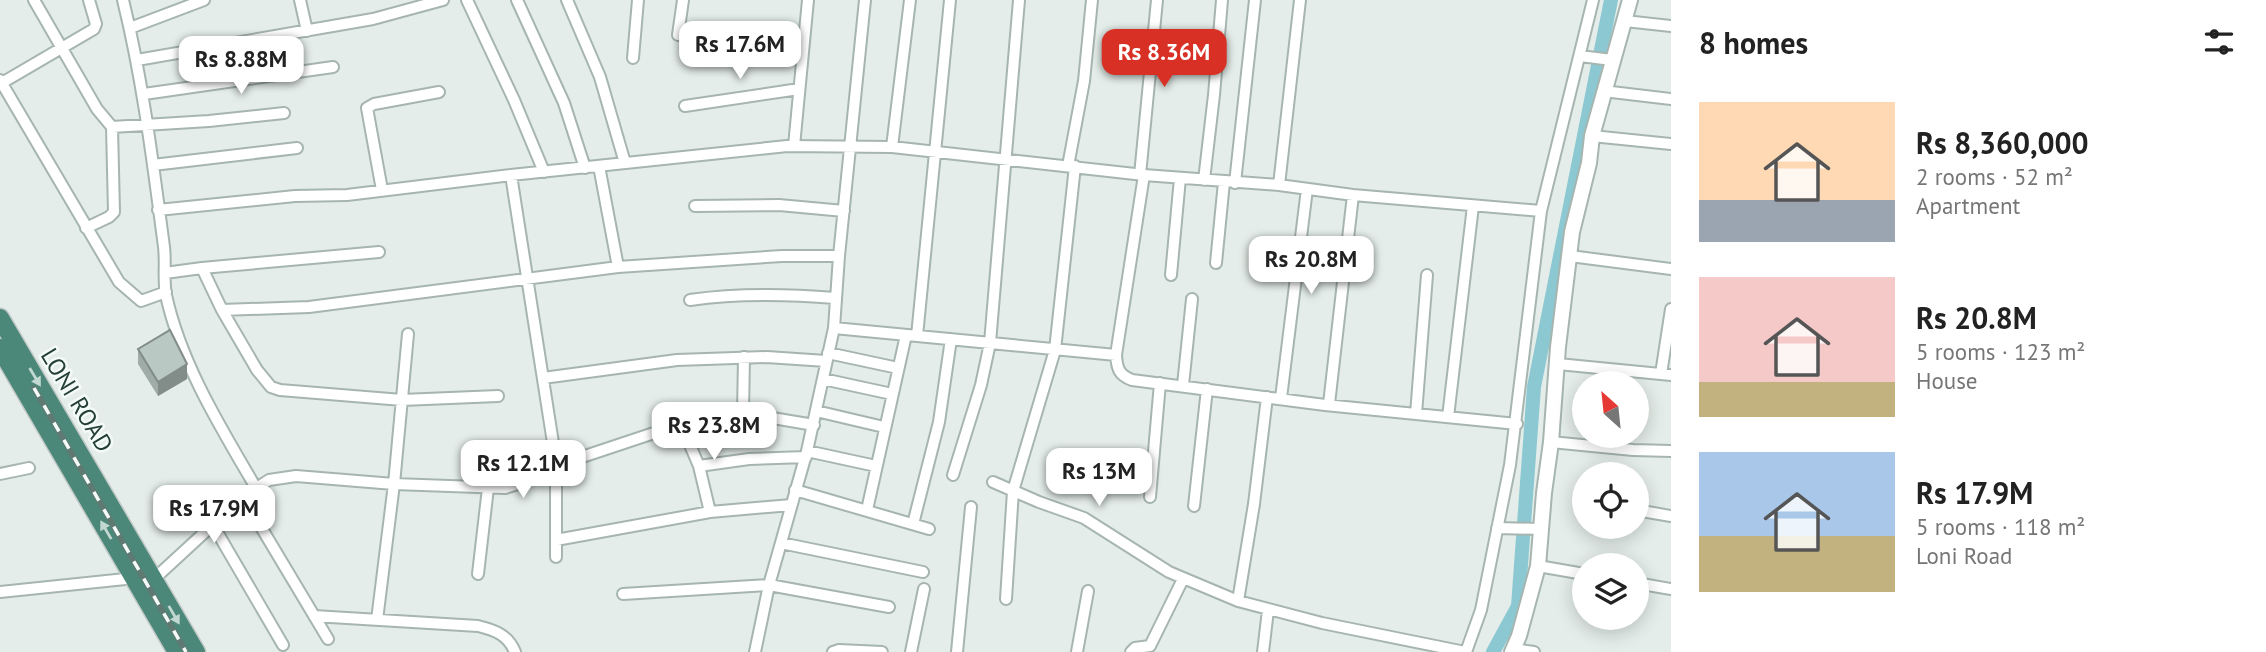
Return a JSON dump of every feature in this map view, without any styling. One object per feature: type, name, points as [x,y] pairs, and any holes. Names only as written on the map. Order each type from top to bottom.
[{"type":"highway","name":"LONI ROAD","points":[[0,318],[196,652]]},
{"type":"highway","name":"LONI ROAD","points":[[0,348],[7,374],[135,578],[177,652]]},
{"type":"street","points":[[34,0],[97,109],[112,127],[114,212],[86,228]]},
{"type":"street","points":[[89,0],[96,24],[94,29],[1,82],[119,282],[137,299],[146,301],[166,292]]},
{"type":"street","points":[[123,0],[144,94],[164,250],[166,292],[198,383],[256,488]]},
{"type":"street","points":[[130,28],[204,0]]},
{"type":"street","points":[[300,0],[307,31]]},
{"type":"street","points":[[137,60],[307,31],[443,0]]},
{"type":"street","points":[[467,0],[544,172]]},
{"type":"street","points":[[517,0],[564,103],[585,168]]},
{"type":"street","points":[[567,0],[600,77],[625,163]]},
{"type":"street","points":[[633,58],[638,0]]},
{"type":"street","points":[[678,35],[682,0]]},
{"type":"street","points":[[794,146],[808,0]]},
{"type":"street","points":[[755,652],[769,585],[814,425],[834,328],[865,0]]},
{"type":"street","points":[[892,148],[910,0]]},
{"type":"street","points":[[867,510],[898,368],[911,335],[925,264],[950,0]]},
{"type":"street","points":[[953,475],[981,386],[990,344],[1019,0]]},
{"type":"street","points":[[1006,599],[1013,491],[1055,351],[1091,0]]},
{"type":"street","points":[[1157,0],[1142,175],[1116,355],[1116,367],[1124,377],[1267,397],[1517,424]]},
{"type":"street","points":[[1204,180],[1222,0]]},
{"type":"street","points":[[1216,263],[1255,0]]},
{"type":"street","points":[[1279,186],[1300,0]]},
{"type":"street","points":[[1534,652],[1513,650],[1538,566],[1534,529],[1552,442],[1558,347],[1573,232],[1603,91],[1596,58],[1593,0]]},
{"type":"street","points":[[993,481],[1084,518],[1184,579],[1238,601],[1268,610],[1466,652],[1480,610],[1517,424],[1541,212],[1596,58],[1625,21],[1630,0]]},
{"type":"street","points":[[1625,21],[1671,26]]},
{"type":"street","points":[[715,54],[802,55]]},
{"type":"street","points":[[144,94],[333,67]]},
{"type":"street","points":[[685,106],[799,89]]},
{"type":"street","points":[[1603,91],[1671,99]]},
{"type":"street","points":[[382,190],[368,108],[374,104],[439,92]]},
{"type":"street","points":[[112,127],[284,113]]},
{"type":"street","points":[[1592,136],[1671,144]]},
{"type":"street","points":[[158,210],[240,201],[347,195],[794,146],[850,146],[934,151],[1142,175],[1541,212]]},
{"type":"street","points":[[153,165],[297,148]]},
{"type":"street","points":[[599,166],[618,267]]},
{"type":"street","points":[[511,175],[555,462],[556,557]]},
{"type":"street","points":[[1171,275],[1180,178]]},
{"type":"street","points":[[1281,398],[1307,189]]},
{"type":"street","points":[[1329,404],[1353,195]]},
{"type":"street","points":[[695,206],[779,205],[844,211]]},
{"type":"street","points":[[1448,418],[1473,206]]},
{"type":"street","points":[[165,273],[379,252]]},
{"type":"street","points":[[222,310],[309,307],[618,267],[782,256],[839,256]]},
{"type":"street","points":[[1570,256],[1671,269]]},
{"type":"street","points":[[202,268],[222,310],[257,370],[271,387],[402,400],[498,396]]},
{"type":"street","points":[[1416,414],[1427,275]]},
{"type":"street","points":[[690,300],[766,293],[835,298]]},
{"type":"street","points":[[1182,385],[1192,299]]},
{"type":"street","points":[[1558,365],[1666,374],[1671,309]]},
{"type":"street","points":[[834,328],[1116,355]]},
{"type":"street","points":[[377,620],[394,484],[408,334]]},
{"type":"street","points":[[914,523],[939,422],[951,339]]},
{"type":"street","points":[[543,378],[645,363],[744,357],[827,357],[898,368]]},
{"type":"street","points":[[743,413],[744,357]]},
{"type":"street","points":[[823,379],[892,394]]},
{"type":"street","points":[[1150,497],[1160,383]]},
{"type":"street","points":[[1194,506],[1206,388]]},
{"type":"street","points":[[1238,601],[1254,504],[1267,397]]},
{"type":"street","points":[[816,411],[884,427]]},
{"type":"street","points":[[154,579],[243,497],[269,480],[296,476],[488,488],[517,485],[555,462],[561,464],[681,424],[743,413],[814,425]]},
{"type":"street","points":[[681,424],[699,466],[710,512]]},
{"type":"street","points":[[1552,442],[1671,451]]},
{"type":"street","points":[[699,466],[806,454],[876,466]]},
{"type":"street","points":[[0,474],[29,468]]},
{"type":"street","points":[[478,574],[488,488]]},
{"type":"street","points":[[795,490],[929,529]]},
{"type":"street","points":[[243,497],[328,639]]},
{"type":"street","points":[[556,540],[710,512],[791,505]]},
{"type":"street","points":[[957,652],[971,508]]},
{"type":"street","points":[[1649,512],[1671,516]]},
{"type":"street","points":[[213,525],[283,645]]},
{"type":"street","points":[[1497,528],[1534,529]]},
{"type":"street","points":[[781,543],[923,572]]},
{"type":"street","points":[[1538,566],[1572,572]]},
{"type":"street","points":[[0,592],[135,578]]},
{"type":"street","points":[[1131,652],[1135,648],[1150,646],[1184,579]]},
{"type":"street","points":[[623,594],[769,585],[889,607]]},
{"type":"street","points":[[1649,585],[1671,589]]},
{"type":"street","points":[[911,652],[924,589]]},
{"type":"street","points":[[1077,652],[1088,591]]},
{"type":"street","points":[[1264,652],[1268,610]]},
{"type":"street","points":[[314,616],[478,626],[501,634],[510,642],[515,652]]},
{"type":"street","points":[[833,652],[882,652]]},
{"type":"building","points":[[170,330],[187,364],[158,382],[138,349]]},
{"type":"waterway","points":[[1493,652],[1518,606],[1534,387],[1611,0]]},
{"type":"railway","points":[[34,388],[186,652]]}]
